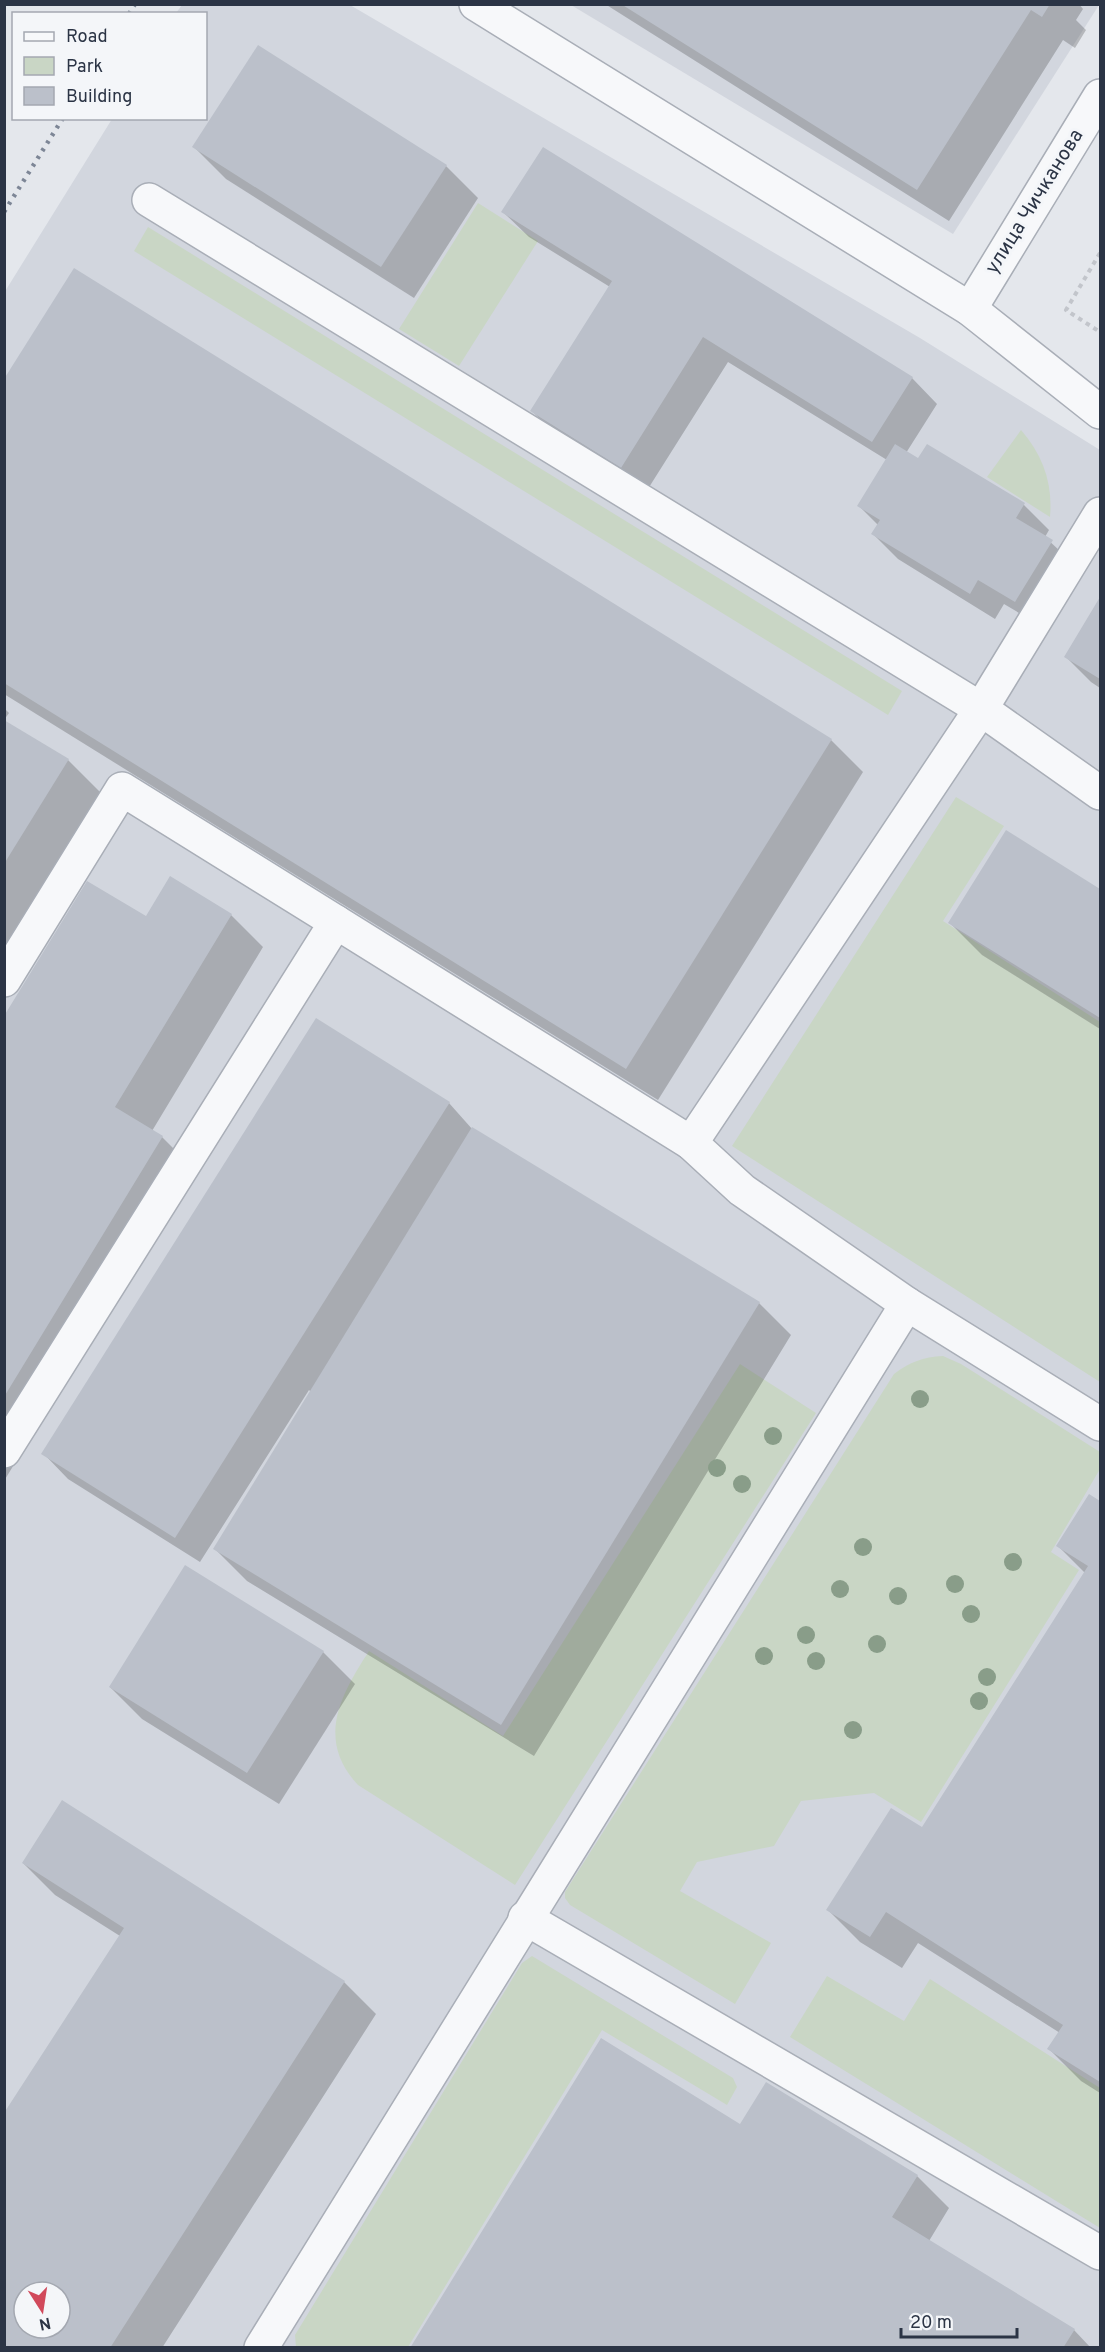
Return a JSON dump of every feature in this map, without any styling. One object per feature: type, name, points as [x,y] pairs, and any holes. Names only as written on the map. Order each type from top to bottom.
[{"type":"lane","points":[[476,4],[970,309],[1101,412]]},
{"type":"lane","name":"улица Чичканова","points":[[970,309],[1101,96]]},
{"type":"lane","points":[[149,200],[981,709],[1101,793]]},
{"type":"lane","points":[[692,1143],[981,709],[1101,514]]},
{"type":"lane","points":[[4,980],[122,789],[508,1031],[692,1143],[742,1190],[907,1304],[1101,1424]]},
{"type":"lane","points":[[4,1451],[336,922]]},
{"type":"lane","points":[[261,2348],[907,1304]]},
{"type":"lane","points":[[525,1918],[1101,2253]]},
{"type":"path","points":[[1101,253],[1066,310],[1101,332]]},
{"type":"shaded area","points":[[182,5],[350,5],[920,338],[1100,450],[1100,2347],[5,2347],[4,293],[111,120],[207,120],[207,12],[177,12]]},
{"type":"shaded area","points":[[571,5],[1099,5],[953,234]]},
{"type":"green space","points":[[478,203],[538,241],[459,366],[399,329]]},
{"type":"green space","points":[[148,227],[902,691],[888,715],[134,251]]},
{"type":"green space","points":[[1021,430],[1045,470],[1050,493],[1050,517],[987,477]]},
{"type":"green space","points":[[956,797],[1004,826],[943,921],[1100,1022],[1100,1382],[732,1146]]},
{"type":"green space","points":[[943,1356],[961,1364],[1100,1452],[1100,1469],[1051,1552],[1079,1570],[921,1822],[874,1793],[801,1801],[774,1846],[697,1862],[680,1891],[771,1943],[735,2004],[570,1905],[565,1898],[565,1892],[894,1374],[917,1361]]},
{"type":"green space","points":[[740,1364],[816,1413],[515,1885],[358,1785],[345,1768],[335,1735],[342,1701],[369,1651],[503,1736]]},
{"type":"green space","points":[[532,1956],[733,2078],[737,2087],[727,2105],[602,2030],[408,2347],[296,2347],[295,2335],[522,1963]]},
{"type":"green space","points":[[827,1976],[904,2021],[930,1979],[1100,2088],[1100,2228],[790,2037]]},
{"type":"building","points":[[621,4],[1050,4],[1042,17],[1031,10],[917,190]]},
{"type":"building","points":[[258,45],[447,165],[381,267],[192,147]]},
{"type":"building","points":[[543,147],[913,377],[872,442],[703,337],[621,468],[530,411],[612,281],[501,212]]},
{"type":"building","points":[[74,268],[832,739],[626,1069],[4,683],[4,379]]},
{"type":"building","points":[[895,444],[918,458],[927,444],[1025,503],[1016,518],[1053,540],[1015,602],[978,580],[970,594],[871,534],[880,520],[857,506]]},
{"type":"building","points":[[1100,597],[1100,679],[1064,657]]},
{"type":"building","points":[[4,720],[69,759],[4,864]]},
{"type":"building","points":[[1006,830],[1100,889],[1100,1018],[948,923]]},
{"type":"building","points":[[170,876],[232,914],[115,1107],[163,1136],[4,1397],[4,1016],[87,881],[146,916]]},
{"type":"building","points":[[316,1018],[450,1102],[175,1538],[41,1454]]},
{"type":"building","points":[[472,1127],[760,1302],[501,1725],[213,1549]]},
{"type":"building","points":[[1089,1494],[1100,1501],[1100,2082],[1047,2049],[1063,2025],[886,1912],[870,1937],[826,1910],[891,1808],[922,1827],[1088,1566],[1056,1546]]},
{"type":"building","points":[[185,1565],[324,1651],[247,1773],[109,1687]]},
{"type":"building","points":[[62,1800],[345,1981],[110,2348],[4,2348],[4,2113],[124,1928],[22,1863]]},
{"type":"building","points":[[601,2038],[740,2124],[766,2082],[918,2175],[892,2217],[1075,2329],[1063,2348],[410,2348]]},
{"type":"railway","points":[[130,12],[135,4]]},
{"type":"railway","points":[[4,212],[62,120]]}]
